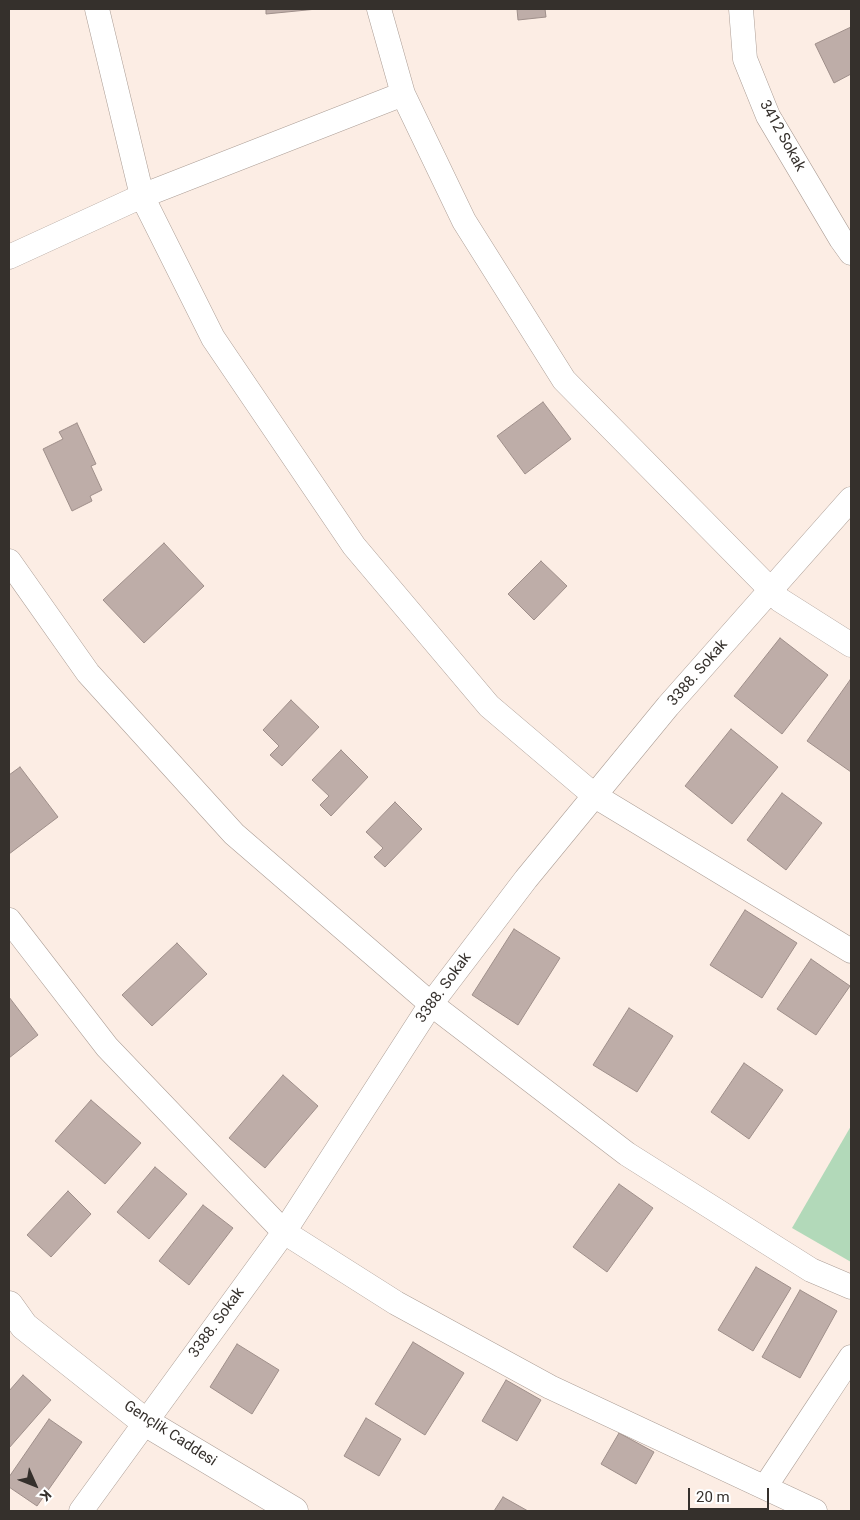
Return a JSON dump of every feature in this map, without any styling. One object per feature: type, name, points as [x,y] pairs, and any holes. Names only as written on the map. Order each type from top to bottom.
[{"type":"street","points":[[97,9],[142,196],[213,338],[354,546],[489,706],[594,796],[851,951]]},
{"type":"street","points":[[379,9],[404,94],[464,221],[564,380],[780,600],[851,645]]},
{"type":"street","name":"3412 Sokak","points":[[741,9],[745,59],[768,116],[851,253]]},
{"type":"street","points":[[9,258],[142,196],[404,94]]},
{"type":"street","name":"3388. Sokak","points":[[81,1511],[284,1232],[431,1004],[526,879],[668,706],[851,498]]},
{"type":"street","points":[[9,561],[88,673],[234,834],[431,1004],[627,1154],[811,1270],[851,1287]]},
{"type":"street","points":[[9,920],[107,1047],[284,1232],[396,1303],[550,1388],[815,1511]]},
{"type":"street","name":"Gençlik Caddesi","points":[[9,1305],[24,1326],[145,1422],[294,1511]]},
{"type":"street","points":[[765,1487],[851,1357]]},
{"type":"green space","points":[[851,1126],[851,1262],[792,1228]]},
{"type":"building","points":[[266,9],[317,9],[266,14]]},
{"type":"building","points":[[517,9],[545,9],[546,17],[518,20]]},
{"type":"building","points":[[851,27],[851,74],[834,83],[815,44]]},
{"type":"building","points":[[543,402],[571,439],[525,474],[497,436]]},
{"type":"building","points":[[77,423],[96,464],[91,466],[102,490],[90,496],[92,501],[72,511],[43,449],[63,439],[59,432]]},
{"type":"building","points":[[164,543],[204,586],[144,643],[103,600]]},
{"type":"building","points":[[541,561],[567,586],[534,620],[508,594]]},
{"type":"building","points":[[780,638],[828,675],[782,734],[734,696]]},
{"type":"building","points":[[851,681],[851,772],[807,741]]},
{"type":"building","points":[[291,700],[319,727],[282,766],[270,755],[279,746],[263,730]]},
{"type":"building","points":[[731,729],[778,767],[732,824],[685,786]]},
{"type":"building","points":[[341,750],[368,777],[331,816],[320,805],[329,796],[312,780]]},
{"type":"building","points":[[20,767],[58,817],[9,854],[9,775]]},
{"type":"building","points":[[782,793],[822,823],[786,870],[747,840]]},
{"type":"building","points":[[395,802],[422,829],[385,867],[374,857],[383,848],[366,832]]},
{"type":"building","points":[[745,910],[797,943],[762,998],[710,965]]},
{"type":"building","points":[[514,929],[560,958],[518,1025],[472,995]]},
{"type":"building","points":[[177,943],[207,974],[152,1026],[122,995]]},
{"type":"building","points":[[811,959],[850,986],[816,1035],[777,1009]]},
{"type":"building","points":[[9,997],[38,1035],[9,1058]]},
{"type":"building","points":[[629,1008],[673,1036],[637,1092],[593,1065]]},
{"type":"building","points":[[744,1063],[783,1090],[749,1139],[711,1112]]},
{"type":"building","points":[[283,1075],[318,1106],[265,1168],[229,1138]]},
{"type":"building","points":[[91,1100],[141,1143],[105,1184],[55,1141]]},
{"type":"building","points":[[155,1167],[187,1194],[149,1239],[117,1212]]},
{"type":"building","points":[[619,1184],[653,1208],[607,1272],[573,1247]]},
{"type":"building","points":[[68,1191],[91,1214],[51,1257],[27,1235]]},
{"type":"building","points":[[203,1205],[233,1228],[189,1285],[159,1261]]},
{"type":"building","points":[[756,1267],[791,1288],[753,1351],[718,1330]]},
{"type":"building","points":[[800,1290],[837,1311],[800,1378],[762,1357]]},
{"type":"building","points":[[413,1342],[464,1373],[425,1435],[375,1404]]},
{"type":"building","points":[[237,1344],[279,1370],[252,1414],[210,1387]]},
{"type":"building","points":[[23,1375],[51,1400],[9,1448],[9,1391]]},
{"type":"building","points":[[506,1380],[541,1400],[517,1441],[482,1421]]},
{"type":"building","points":[[366,1418],[401,1439],[379,1476],[344,1456]]},
{"type":"building","points":[[49,1419],[82,1442],[37,1506],[9,1487],[9,1477]]},
{"type":"building","points":[[619,1433],[654,1452],[636,1484],[601,1464]]},
{"type":"building","points":[[503,1497],[528,1511],[494,1511]]}]
